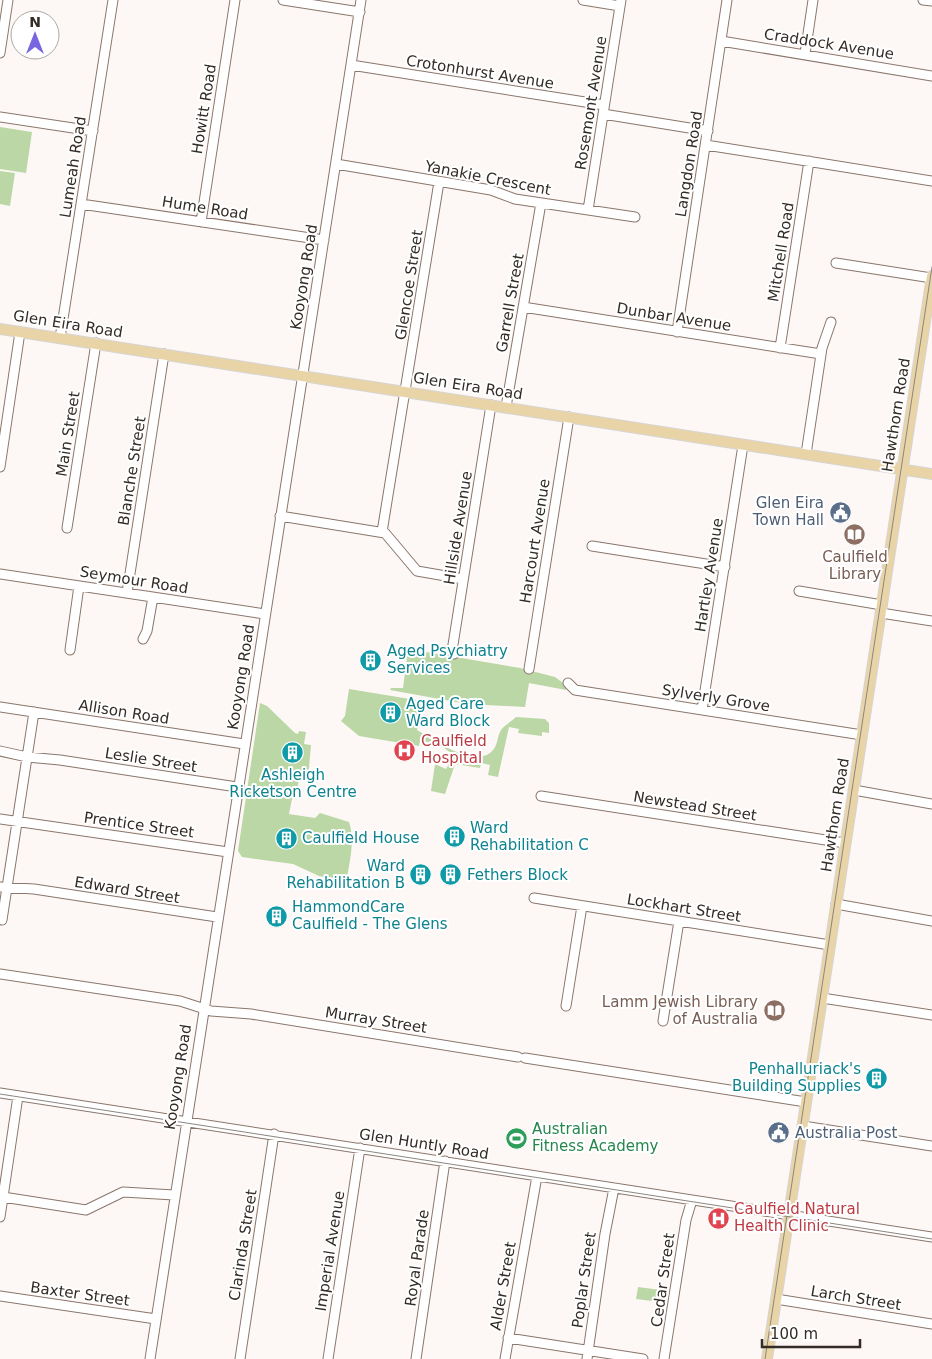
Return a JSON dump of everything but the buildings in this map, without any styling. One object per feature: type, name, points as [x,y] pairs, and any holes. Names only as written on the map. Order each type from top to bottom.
[{"type":"main road","name":"Hawthorn Road","points":[[767,1359],[932,277]]},
{"type":"main road","name":"Glen Eira Road","points":[[0,329],[932,474]]},
{"type":"street","points":[[0,53],[8,0]]},
{"type":"street","name":"Lumeah Road","points":[[60,338],[113,0]]},
{"type":"street","name":"Howitt Road","points":[[201,222],[235,0]]},
{"type":"street","points":[[283,0],[360,12]]},
{"type":"street","name":"Kooyong Road","points":[[150,1359],[237,787],[361,0]]},
{"type":"street","points":[[583,0],[620,3]]},
{"type":"street","name":"Langdon Road","points":[[677,332],[727,0]]},
{"type":"street","points":[[805,54],[813,0]]},
{"type":"street","points":[[923,0],[932,2]]},
{"type":"street","name":"Rosemont Avenue","points":[[588,210],[620,3]]},
{"type":"street","name":"Craddock Avenue","points":[[721,41],[932,76]]},
{"type":"street","name":"Crotonhurst Avenue","points":[[351,65],[604,110],[708,131]]},
{"type":"street","points":[[0,117],[93,131]]},
{"type":"street","points":[[706,145],[932,181]]},
{"type":"street","name":"Mitchell Road","points":[[780,348],[809,161]]},
{"type":"street","name":"Yanakie Crescent","points":[[336,164],[492,190],[515,199],[635,217]]},
{"type":"street","name":"Glencoe Street","points":[[382,532],[439,182]]},
{"type":"street","name":"Garrell Street","points":[[506,407],[541,203]]},
{"type":"street","name":"Hume Road","points":[[81,204],[324,240]]},
{"type":"street","points":[[836,263],[932,277]]},
{"type":"street","name":"Dunbar Avenue","points":[[523,307],[821,354]]},
{"type":"street","points":[[806,454],[821,354],[831,322]]},
{"type":"street","points":[[0,467],[20,332]]},
{"type":"street","name":"Main Street","points":[[67,528],[96,343]]},
{"type":"street","name":"Blanche Street","points":[[127,593],[164,354]]},
{"type":"street","name":"Hillside Avenue","points":[[454,654],[452,651],[491,405]]},
{"type":"street","name":"Harcourt Avenue","points":[[529,669],[569,417]]},
{"type":"street","name":"Hartley Avenue","points":[[702,710],[743,445]]},
{"type":"street","points":[[280,516],[388,534],[417,571],[463,579]]},
{"type":"street","points":[[592,546],[725,567]]},
{"type":"street","name":"Seymour Road","points":[[0,574],[265,614]]},
{"type":"street","points":[[70,650],[80,586]]},
{"type":"street","points":[[800,591],[932,621]]},
{"type":"street","points":[[143,639],[147,631],[153,597]]},
{"type":"street","name":"Sylverly Grove","points":[[568,683],[575,690],[862,735]]},
{"type":"street","name":"Allison Road","points":[[0,707],[244,744]]},
{"type":"street","points":[[2,920],[4,885],[18,820],[34,712]]},
{"type":"street","name":"Leslie Street","points":[[0,751],[237,787]]},
{"type":"street","points":[[853,792],[932,804]]},
{"type":"street","name":"Newstead Street","points":[[541,796],[845,843]]},
{"type":"street","name":"Prentice Street","points":[[0,818],[228,852]]},
{"type":"street","name":"Edward Street","points":[[4,885],[217,917]]},
{"type":"street","name":"Lockhart Street","points":[[534,898],[830,945]]},
{"type":"street","points":[[566,1006],[582,906]]},
{"type":"street","points":[[836,907],[932,921]]},
{"type":"street","points":[[663,1021],[679,921]]},
{"type":"street","name":"Murray Street","points":[[0,974],[180,1001],[230,1012],[806,1102]]},
{"type":"street","points":[[822,998],[932,1015]]},
{"type":"street","name":"Glen Huntly Road","points":[[0,1093],[274,1134],[932,1238]]},
{"type":"street","points":[[0,1217],[18,1096]]},
{"type":"street","points":[[803,1126],[932,1146]]},
{"type":"street","name":"Clarinda Street","points":[[240,1359],[274,1134]]},
{"type":"street","name":"Imperial Avenue","points":[[328,1359],[360,1148]]},
{"type":"street","name":"Royal Parade","points":[[416,1359],[445,1161]]},
{"type":"street","name":"Alder Street","points":[[505,1359],[529,1217],[534,1175]]},
{"type":"street","name":"Poplar Street","points":[[587,1355],[612,1187]]},
{"type":"street","points":[[3,1197],[88,1210],[120,1192],[174,1198]]},
{"type":"street","name":"Cedar Street","points":[[664,1359],[689,1199]]},
{"type":"street","name":"Baxter Street","points":[[0,1296],[156,1320]]},
{"type":"street","name":"Larch Street","points":[[776,1299],[932,1324]]},
{"type":"street","points":[[508,1338],[587,1355],[643,1359]]},
{"type":"street","name":"Cedar Street","points":[[668,1343],[669,1359]]},
{"type":"green space","points":[[0,127],[32,132],[26,173],[0,169]]},
{"type":"green space","points":[[0,171],[15,173],[10,206],[0,204]]},
{"type":"green space","points":[[408,649],[520,668],[555,677],[566,685],[566,690],[529,683],[525,707],[467,704],[390,690],[391,688],[403,688]]},
{"type":"green space","points":[[349,689],[422,701],[417,730],[443,746],[465,755],[485,756],[492,751],[501,730],[516,717],[545,719],[549,723],[549,733],[542,732],[542,736],[518,733],[519,729],[509,727],[498,777],[488,775],[490,765],[481,763],[480,768],[455,764],[445,794],[431,791],[435,764],[446,769],[454,755],[437,743],[420,741],[419,746],[359,736],[341,721],[345,716]]},
{"type":"green space","points":[[260,703],[267,706],[295,733],[298,734],[299,731],[306,732],[304,744],[311,745],[308,779],[299,778],[296,799],[292,799],[289,814],[315,818],[320,813],[349,822],[352,836],[347,878],[345,881],[319,876],[293,864],[242,857],[238,851]]},
{"type":"green space","points":[[638,1287],[661,1290],[660,1302],[636,1299]]},
{"type":"tram line","points":[[765,1359],[932,267]]},
{"type":"tram line","points":[[0,1094],[932,1239]]},
{"type":"place","name":"Glen Eira Town Hall","points":[[840,512]]},
{"type":"place","name":"Caulfield Library","points":[[855,534]]},
{"type":"place","name":"Aged Psychiatry Services","points":[[371,660]]},
{"type":"place","name":"Aged Care Ward Block","points":[[390,713]]},
{"type":"place","name":"Caulfield Hospital","points":[[405,750]]},
{"type":"place","name":"Ashleigh Ricketson Centre","points":[[293,752]]},
{"type":"place","name":"Ward Rehabilitation C","points":[[454,837]]},
{"type":"place","name":"Caulfield House","points":[[286,838]]},
{"type":"place","name":"Ward Rehabilitation B","points":[[421,875]]},
{"type":"place","name":"Fethers Block","points":[[451,875]]},
{"type":"place","name":"HammondCare Caulfield - The Glens","points":[[276,916]]},
{"type":"place","name":"Lamm Jewish Library of Australia","points":[[774,1011]]},
{"type":"place","name":"Penhalluriack's Building Supplies","points":[[877,1078]]},
{"type":"place","name":"Australia Post","points":[[779,1133]]},
{"type":"place","name":"Australian Fitness Academy","points":[[516,1138]]},
{"type":"place","name":"Caulfield Natural Health Clinic","points":[[718,1218]]}]
